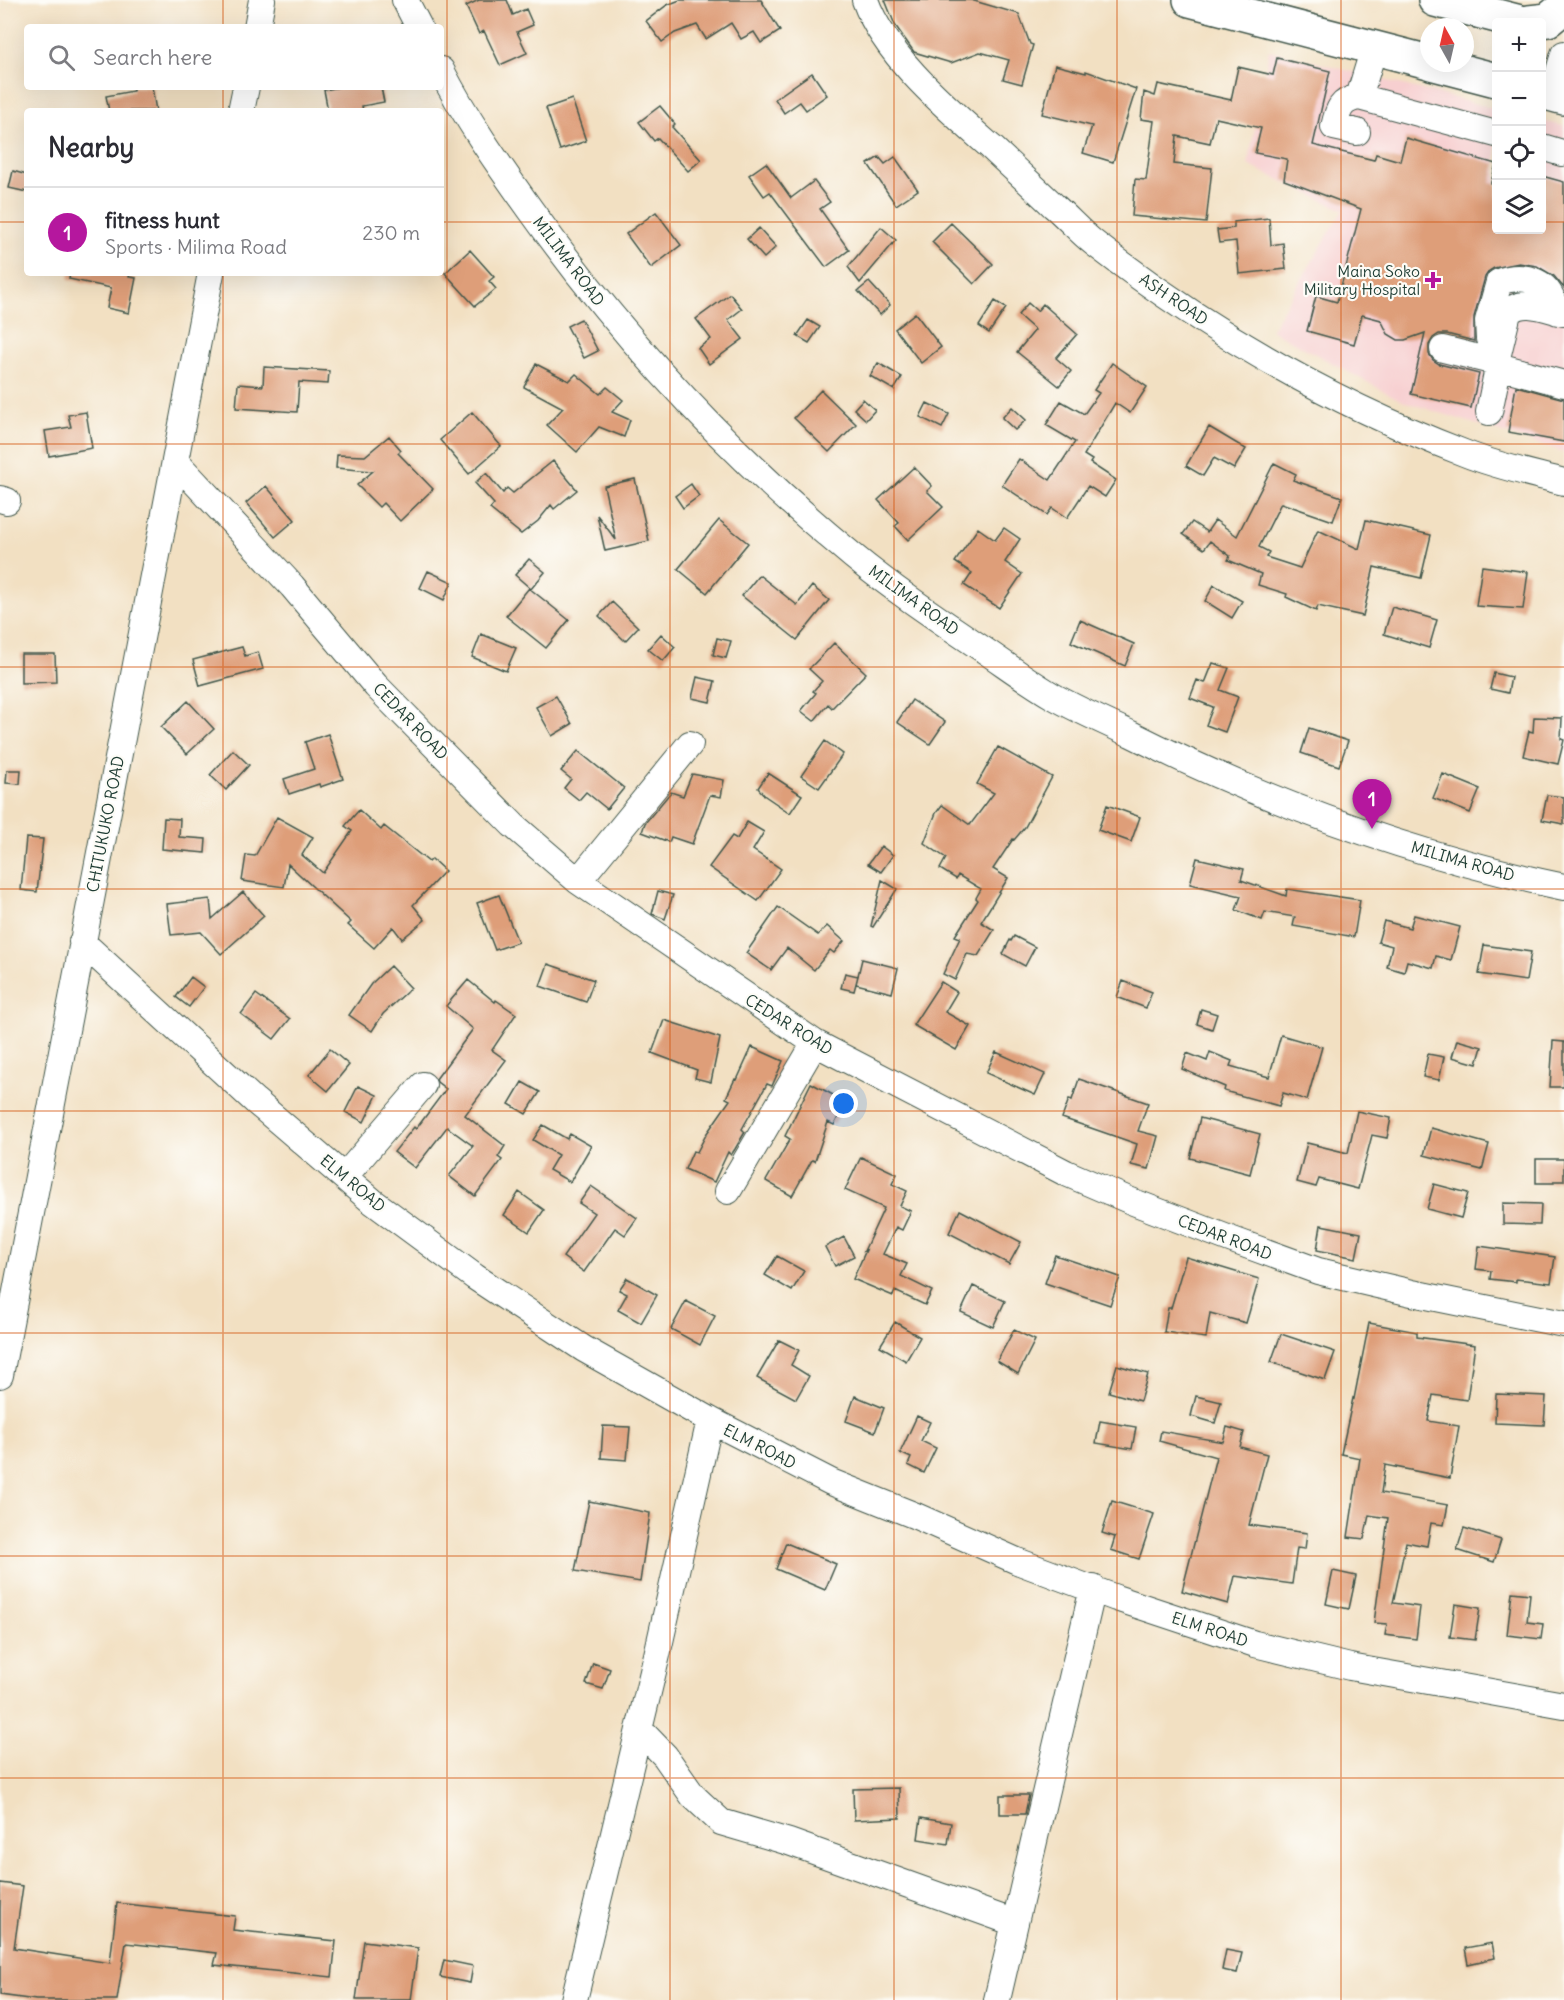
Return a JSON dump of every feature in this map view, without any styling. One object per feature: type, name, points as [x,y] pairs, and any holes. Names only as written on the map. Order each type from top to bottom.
[{"type":"main road","points":[[1190,0],[1420,60]]},
{"type":"main road","points":[[1435,0],[1505,18]]},
{"type":"main road","points":[[1546,20],[1564,7]]},
{"type":"main road","points":[[1546,29],[1564,34]]},
{"type":"main road","points":[[1465,72],[1492,79]]},
{"type":"street","points":[[258,24],[262,0]]},
{"type":"street","points":[[405,0],[417,24]]},
{"type":"street","name":"ASH ROAD","points":[[866,0],[881,32],[913,73],[960,119],[1092,242],[1179,304],[1306,382],[1376,416],[1464,453],[1507,468],[1564,482]]},
{"type":"street","points":[[1359,97],[1374,48]]},
{"type":"street","points":[[1553,95],[1564,54]]},
{"type":"street","name":"MILIMA ROAD","points":[[444,75],[499,166],[567,261],[622,329],[741,457],[854,557],[940,620],[1053,696],[1228,781],[1343,825],[1422,850],[1503,874],[1564,887]]},
{"type":"street","points":[[242,108],[245,90]]},
{"type":"street","points":[[1356,132],[1334,127],[1340,107],[1349,99],[1359,97],[1492,133]]},
{"type":"street","name":"CHITUKUKO ROAD","points":[[0,1375],[210,276]]},
{"type":"street","points":[[1561,312],[1549,292],[1539,284],[1526,278],[1511,277],[1499,282],[1488,321],[1488,338],[1502,367],[1564,384]]},
{"type":"street","points":[[1443,349],[1498,361]]},
{"type":"street","points":[[1489,412],[1498,361]]},
{"type":"street","name":"CEDAR ROAD","points":[[176,462],[292,586],[376,686],[513,825],[578,881],[815,1043],[1066,1173],[1230,1239],[1318,1271],[1564,1324]]},
{"type":"street","points":[[578,881],[690,744]]},
{"type":"street","name":"ELM ROAD","points":[[82,942],[255,1101],[372,1201],[485,1284],[584,1349],[710,1420],[831,1482],[916,1516],[1017,1561],[1116,1598],[1255,1644],[1350,1667],[1564,1705]]},
{"type":"street","points":[[728,1191],[815,1043]]},
{"type":"street","points":[[344,1177],[423,1085]]},
{"type":"street","points":[[574,2000],[710,1420]]},
{"type":"street","points":[[997,2000],[1093,1588]]},
{"type":"street","points":[[639,1729],[665,1756],[693,1796],[721,1822],[789,1842],[1015,1923]]},
{"type":"shaded area","name":"Maina Soko Military Hospital","points":[[1269,50],[1492,108],[1492,234],[1546,234],[1546,122],[1564,126],[1564,452],[1402,401],[1271,330],[1343,210],[1248,165]]},
{"type":"building","points":[[479,0],[507,0],[513,15],[526,9],[533,25],[517,32],[527,53],[500,65],[484,31],[479,34],[466,6]]},
{"type":"building","points":[[680,0],[761,0],[780,31],[761,43],[754,32],[741,39],[731,23],[706,39],[697,25],[675,33],[662,42],[646,21],[667,5]]},
{"type":"building","points":[[885,0],[971,0],[1019,14],[1030,44],[1033,45],[1022,84],[1003,79],[1009,60],[980,52],[951,63],[914,52],[895,25]]},
{"type":"building","points":[[1277,58],[1330,71],[1313,145],[1374,160],[1376,154],[1400,161],[1406,138],[1492,163],[1492,234],[1546,234],[1546,177],[1564,182],[1564,288],[1554,276],[1537,266],[1519,263],[1494,268],[1485,277],[1474,317],[1474,341],[1439,334],[1429,345],[1429,354],[1439,364],[1479,374],[1471,408],[1411,394],[1425,333],[1398,340],[1388,334],[1381,320],[1362,315],[1354,344],[1307,331],[1316,296],[1337,302],[1361,209],[1284,180],[1287,159],[1255,153],[1261,128],[1216,118],[1210,143],[1177,136],[1174,164],[1212,168],[1206,223],[1132,216],[1135,179],[1146,180],[1154,121],[1141,119],[1144,92],[1155,96],[1158,84],[1231,100],[1238,67],[1273,75]]},
{"type":"building","points":[[1055,65],[1086,73],[1086,71],[1136,89],[1113,162],[1083,153],[1092,126],[1042,114]]},
{"type":"building","points":[[812,73],[827,95],[806,110],[800,102],[784,113],[775,99]]},
{"type":"building","points":[[152,90],[156,108],[108,108],[106,96]]},
{"type":"building","points":[[324,90],[382,90],[384,102],[362,106],[362,108],[327,108]]},
{"type":"building","points":[[572,99],[586,141],[560,150],[546,108]]},
{"type":"building","points":[[660,106],[675,124],[672,127],[701,160],[688,171],[658,138],[654,141],[639,122]]},
{"type":"building","points":[[879,157],[885,164],[895,157],[918,190],[896,205],[868,164]]},
{"type":"building","points":[[766,163],[791,198],[814,181],[830,202],[820,209],[849,250],[826,267],[770,192],[764,196],[749,175]]},
{"type":"building","points":[[13,171],[24,174],[24,191],[9,188]]},
{"type":"building","points":[[656,212],[681,245],[651,268],[626,234]]},
{"type":"building","points":[[1269,218],[1271,245],[1283,243],[1286,269],[1239,274],[1236,241],[1219,243],[1217,230],[1234,228],[1234,222]]},
{"type":"building","points":[[951,223],[993,264],[974,284],[932,242]]},
{"type":"building","points":[[881,227],[896,240],[860,283],[848,267]]},
{"type":"building","points":[[759,228],[776,247],[764,258],[747,239]]},
{"type":"building","points":[[470,250],[494,277],[489,281],[496,289],[475,306],[445,273]]},
{"type":"building","points":[[70,276],[136,278],[129,313],[107,308],[111,288],[69,279]]},
{"type":"building","points":[[869,282],[890,305],[880,315],[858,291]]},
{"type":"building","points":[[730,294],[742,309],[728,320],[743,339],[709,364],[698,348],[711,339],[696,319]]},
{"type":"building","points":[[995,301],[1006,308],[989,333],[979,326]]},
{"type":"building","points":[[1028,303],[1037,311],[1043,304],[1077,334],[1056,358],[1071,371],[1059,386],[1017,352],[1035,330],[1018,315]]},
{"type":"building","points":[[915,313],[941,347],[921,363],[895,329]]},
{"type":"building","points":[[581,319],[598,351],[584,358],[567,326]]},
{"type":"building","points":[[808,320],[820,327],[809,343],[797,336]]},
{"type":"building","points":[[878,363],[902,377],[894,390],[870,376]]},
{"type":"building","points":[[1112,363],[1147,387],[1130,413],[1115,403],[1084,455],[1092,460],[1090,463],[1116,480],[1105,497],[1088,486],[1067,518],[1052,508],[1047,515],[1002,485],[1019,459],[1050,480],[1075,442],[1046,425],[1061,401],[1084,414],[1099,393],[1094,390]]},
{"type":"building","points":[[536,364],[569,381],[576,374],[600,394],[607,387],[623,400],[612,412],[630,420],[624,437],[599,427],[577,452],[547,425],[563,408],[524,387]]},
{"type":"building","points":[[264,367],[329,371],[328,384],[299,382],[297,412],[236,408],[238,384],[263,386]]},
{"type":"building","points":[[1516,386],[1564,399],[1564,442],[1508,432]]},
{"type":"building","points":[[821,390],[856,424],[829,452],[794,418]]},
{"type":"building","points":[[863,399],[875,410],[866,420],[854,409]]},
{"type":"building","points":[[927,403],[949,414],[942,428],[920,417]]},
{"type":"building","points":[[1012,407],[1026,420],[1015,430],[1002,418]]},
{"type":"building","points":[[86,412],[92,448],[49,456],[45,431],[71,427],[68,415]]},
{"type":"building","points":[[472,412],[501,446],[469,474],[440,440]]},
{"type":"building","points":[[1209,427],[1246,449],[1234,469],[1214,458],[1203,476],[1186,466]]},
{"type":"building","points":[[389,436],[401,450],[398,453],[433,489],[400,521],[383,503],[379,507],[357,485],[373,471],[336,468],[337,455],[365,456]]},
{"type":"building","points":[[553,461],[577,490],[554,509],[551,505],[538,521],[521,534],[490,509],[494,504],[475,483],[486,473],[503,493],[507,488],[513,493]]},
{"type":"building","points":[[1274,463],[1296,474],[1293,480],[1342,497],[1333,521],[1281,503],[1259,547],[1269,552],[1266,557],[1300,568],[1318,530],[1359,549],[1366,520],[1431,535],[1421,578],[1374,567],[1363,616],[1318,606],[1316,611],[1286,597],[1287,594],[1258,585],[1261,574],[1228,560],[1230,556],[1210,541],[1204,549],[1183,534],[1192,522],[1207,532],[1215,520],[1237,536]]},
{"type":"building","points":[[914,467],[932,486],[927,491],[943,507],[908,540],[895,526],[899,523],[878,500]]},
{"type":"building","points":[[635,479],[649,541],[605,551],[597,515],[616,540],[604,486]]},
{"type":"building","points":[[691,484],[699,496],[683,508],[675,496]]},
{"type":"building","points":[[266,486],[295,520],[275,537],[246,503]]},
{"type":"building","points":[[719,520],[748,543],[707,593],[678,569]]},
{"type":"building","points":[[978,528],[995,540],[1004,528],[1020,539],[1005,562],[1022,574],[999,608],[964,585],[972,573],[955,562]]},
{"type":"building","points":[[529,559],[545,572],[531,589],[515,575]]},
{"type":"building","points":[[1482,566],[1528,572],[1523,609],[1476,606]]},
{"type":"building","points":[[428,571],[452,582],[444,600],[420,588]]},
{"type":"building","points":[[759,575],[797,605],[812,586],[829,600],[797,640],[742,596]]},
{"type":"building","points":[[1214,585],[1242,601],[1232,618],[1205,601]]},
{"type":"building","points":[[529,588],[569,620],[546,648],[506,616]]},
{"type":"building","points":[[612,602],[638,627],[625,641],[599,616]]},
{"type":"building","points":[[1392,607],[1437,620],[1429,648],[1384,634]]},
{"type":"building","points":[[1080,620],[1134,644],[1125,666],[1071,642]]},
{"type":"building","points":[[481,634],[516,648],[506,671],[472,657]]},
{"type":"building","points":[[661,634],[675,647],[663,661],[648,649]]},
{"type":"building","points":[[717,638],[731,641],[726,658],[713,655]]},
{"type":"building","points":[[834,643],[866,673],[832,708],[828,704],[814,721],[801,711],[816,693],[813,691],[822,681],[809,669]]},
{"type":"building","points":[[242,647],[245,656],[258,652],[263,669],[200,686],[193,660]]},
{"type":"building","points":[[21,654],[55,654],[56,682],[21,683]]},
{"type":"building","points":[[1213,663],[1229,668],[1220,690],[1238,697],[1225,732],[1206,725],[1213,707],[1190,698],[1197,680],[1205,683]]},
{"type":"building","points":[[1494,673],[1511,677],[1508,693],[1490,689]]},
{"type":"building","points":[[697,677],[715,681],[710,702],[692,698]]},
{"type":"building","points":[[556,696],[572,724],[552,736],[536,707]]},
{"type":"building","points":[[912,700],[945,722],[930,744],[897,722]]},
{"type":"building","points":[[188,701],[214,729],[187,754],[161,727]]},
{"type":"building","points":[[1534,717],[1562,718],[1561,739],[1564,740],[1558,764],[1523,756],[1529,731],[1533,732]]},
{"type":"building","points":[[1309,728],[1348,741],[1339,766],[1301,753]]},
{"type":"building","points":[[328,734],[343,779],[289,794],[284,779],[314,769],[305,742]]},
{"type":"building","points":[[825,741],[843,754],[819,788],[801,776]]},
{"type":"building","points":[[998,747],[1052,777],[1025,827],[1013,839],[993,869],[1008,878],[981,922],[994,930],[978,956],[967,954],[955,980],[943,974],[960,938],[955,936],[978,900],[976,898],[981,889],[958,875],[956,879],[940,869],[946,858],[924,843],[936,813],[942,805],[970,825],[994,793],[977,784]]},
{"type":"building","points":[[233,750],[249,765],[226,790],[210,775]]},
{"type":"building","points":[[578,751],[624,788],[607,809],[586,792],[579,800],[564,788],[571,779],[561,771]]},
{"type":"building","points":[[7,770],[21,770],[20,784],[6,783]]},
{"type":"building","points":[[768,773],[802,795],[790,813],[765,796],[758,788]]},
{"type":"building","points":[[692,774],[724,780],[721,797],[710,795],[692,844],[671,837],[669,842],[642,832],[645,823],[671,792],[683,796]]},
{"type":"building","points":[[1443,774],[1480,789],[1470,813],[1433,798]]},
{"type":"building","points":[[1547,795],[1564,797],[1564,824],[1542,820]]},
{"type":"building","points":[[1107,805],[1140,817],[1131,842],[1098,830]]},
{"type":"building","points":[[359,810],[381,830],[384,826],[429,862],[432,859],[445,871],[413,905],[425,920],[402,939],[393,927],[374,948],[348,925],[351,922],[288,864],[284,887],[242,881],[246,855],[255,856],[277,817],[313,837],[302,855],[323,873],[352,831],[345,826]]},
{"type":"building","points":[[164,818],[180,819],[179,837],[206,839],[205,853],[162,849]]},
{"type":"building","points":[[747,822],[764,832],[753,850],[781,869],[758,901],[709,867],[732,836],[737,839]]},
{"type":"building","points":[[26,838],[43,839],[37,892],[21,890]]},
{"type":"building","points":[[881,846],[893,855],[881,872],[868,864]]},
{"type":"building","points":[[1197,858],[1244,869],[1241,880],[1286,896],[1287,889],[1360,900],[1354,937],[1293,926],[1295,917],[1265,912],[1262,920],[1236,910],[1241,896],[1190,884]]},
{"type":"building","points":[[882,880],[897,889],[873,927],[871,926]]},
{"type":"building","points":[[658,891],[673,895],[665,919],[652,914]]},
{"type":"building","points":[[243,892],[264,916],[221,954],[201,932],[171,935],[167,904],[210,899],[212,919]]},
{"type":"building","points":[[499,895],[518,942],[495,950],[477,903]]},
{"type":"building","points":[[778,907],[818,935],[827,926],[844,941],[834,953],[830,950],[814,970],[787,948],[771,970],[746,953]]},
{"type":"building","points":[[1414,915],[1460,927],[1451,960],[1436,956],[1433,968],[1407,961],[1404,972],[1387,967],[1392,946],[1378,942],[1384,921],[1410,928]]},
{"type":"building","points":[[1014,936],[1035,947],[1025,966],[1003,954]]},
{"type":"building","points":[[1484,945],[1531,952],[1526,981],[1479,974]]},
{"type":"building","points":[[862,959],[898,968],[892,993],[856,984]]},
{"type":"building","points":[[548,964],[594,980],[586,1002],[540,986]]},
{"type":"building","points":[[390,966],[411,988],[383,1014],[372,1031],[349,1015],[371,984]]},
{"type":"building","points":[[845,973],[858,976],[854,991],[841,988]]},
{"type":"building","points":[[191,977],[204,987],[189,1007],[176,997]]},
{"type":"building","points":[[468,980],[495,1002],[496,1000],[516,1014],[492,1050],[506,1060],[465,1115],[505,1146],[498,1157],[502,1160],[475,1196],[449,1176],[473,1146],[447,1127],[415,1168],[394,1152],[414,1127],[416,1129],[446,1089],[436,1079],[473,1029],[446,1006]]},
{"type":"building","points":[[1123,981],[1152,992],[1146,1008],[1117,997]]},
{"type":"building","points":[[941,982],[957,992],[945,1012],[970,1026],[956,1050],[913,1025]]},
{"type":"building","points":[[256,994],[290,1019],[274,1039],[241,1014]]},
{"type":"building","points":[[1201,1009],[1217,1014],[1212,1029],[1197,1024]]},
{"type":"building","points":[[664,1020],[720,1038],[711,1082],[695,1078],[697,1070],[652,1053]]},
{"type":"building","points":[[1281,1035],[1322,1047],[1307,1100],[1283,1093],[1279,1106],[1224,1091],[1225,1087],[1182,1069],[1187,1053],[1207,1061],[1210,1052],[1232,1061],[1230,1066],[1269,1077]]},
{"type":"building","points":[[1457,1040],[1482,1047],[1477,1064],[1452,1057]]},
{"type":"building","points":[[1553,1041],[1564,1042],[1564,1087],[1550,1087]]},
{"type":"building","points":[[752,1047],[783,1061],[772,1086],[767,1084],[742,1129],[745,1132],[731,1155],[728,1152],[714,1182],[685,1169],[693,1151],[697,1152],[730,1100],[726,1098]]},
{"type":"building","points":[[330,1049],[349,1065],[328,1091],[309,1075]]},
{"type":"building","points":[[996,1052],[1045,1074],[1035,1095],[986,1073]]},
{"type":"building","points":[[1428,1054],[1444,1057],[1439,1080],[1423,1077]]},
{"type":"building","points":[[1079,1079],[1148,1103],[1138,1131],[1158,1136],[1149,1169],[1131,1165],[1137,1144],[1062,1118],[1069,1099],[1072,1100]]},
{"type":"building","points":[[522,1082],[540,1092],[526,1114],[509,1104]]},
{"type":"building","points":[[811,1083],[846,1102],[834,1125],[828,1122],[815,1161],[812,1160],[792,1196],[766,1181],[790,1139],[785,1136]]},
{"type":"building","points":[[358,1086],[377,1095],[364,1122],[345,1112]]},
{"type":"building","points":[[1357,1111],[1391,1118],[1387,1138],[1372,1135],[1358,1189],[1319,1179],[1316,1187],[1297,1182],[1307,1143],[1348,1153]]},
{"type":"building","points":[[1200,1118],[1260,1134],[1250,1174],[1190,1158]]},
{"type":"building","points":[[543,1125],[567,1139],[570,1134],[591,1146],[570,1182],[549,1170],[558,1155],[533,1140]]},
{"type":"building","points":[[1431,1128],[1489,1144],[1482,1170],[1424,1155]]},
{"type":"building","points":[[861,1157],[897,1174],[892,1184],[907,1191],[900,1206],[911,1211],[902,1230],[896,1227],[883,1254],[907,1264],[901,1276],[932,1291],[925,1305],[895,1291],[893,1296],[853,1279],[884,1208],[845,1190]]},
{"type":"building","points":[[1536,1159],[1564,1159],[1564,1181],[1536,1183]]},
{"type":"building","points":[[1434,1184],[1468,1193],[1461,1218],[1427,1209]]},
{"type":"building","points":[[591,1186],[637,1218],[625,1235],[615,1228],[584,1272],[563,1257],[594,1213],[579,1203]]},
{"type":"building","points":[[519,1192],[544,1210],[529,1232],[504,1215]]},
{"type":"building","points":[[1503,1203],[1541,1204],[1540,1225],[1503,1224]]},
{"type":"building","points":[[960,1210],[1021,1242],[1009,1264],[949,1233]]},
{"type":"building","points":[[1321,1225],[1361,1233],[1356,1258],[1317,1250]]},
{"type":"building","points":[[844,1237],[854,1256],[835,1266],[825,1247]]},
{"type":"building","points":[[1479,1246],[1555,1257],[1551,1283],[1490,1279],[1491,1271],[1476,1269]]},
{"type":"building","points":[[1055,1255],[1120,1277],[1110,1305],[1045,1283]]},
{"type":"building","points":[[777,1256],[804,1271],[792,1291],[765,1275]]},
{"type":"building","points":[[1186,1257],[1259,1279],[1246,1323],[1210,1313],[1206,1338],[1164,1332],[1168,1308],[1171,1308]]},
{"type":"building","points":[[627,1278],[657,1295],[641,1323],[618,1310],[627,1294],[619,1290]]},
{"type":"building","points":[[973,1286],[1005,1301],[993,1327],[961,1312]]},
{"type":"building","points":[[686,1301],[715,1316],[700,1345],[671,1329]]},
{"type":"building","points":[[895,1322],[920,1337],[906,1361],[880,1346]]},
{"type":"building","points":[[1369,1323],[1417,1332],[1417,1337],[1475,1345],[1467,1400],[1433,1395],[1428,1421],[1459,1426],[1450,1478],[1385,1465],[1381,1493],[1448,1505],[1444,1525],[1431,1523],[1427,1546],[1406,1542],[1393,1603],[1420,1607],[1416,1639],[1385,1635],[1387,1624],[1374,1623],[1388,1518],[1369,1515],[1364,1539],[1348,1537],[1360,1458],[1341,1454]]},
{"type":"building","points":[[1014,1330],[1035,1340],[1018,1374],[997,1361]]},
{"type":"building","points":[[1281,1334],[1335,1352],[1325,1380],[1271,1362]]},
{"type":"building","points":[[779,1340],[799,1350],[791,1365],[809,1376],[796,1399],[757,1378]]},
{"type":"building","points":[[1117,1365],[1148,1374],[1140,1401],[1109,1392]]},
{"type":"building","points":[[1496,1394],[1546,1396],[1544,1425],[1495,1423]]},
{"type":"building","points":[[855,1396],[884,1408],[875,1432],[846,1421]]},
{"type":"building","points":[[1196,1396],[1221,1402],[1215,1423],[1191,1416]]},
{"type":"building","points":[[917,1416],[930,1422],[921,1441],[936,1448],[924,1473],[908,1465],[911,1458],[900,1453]]},
{"type":"building","points":[[1100,1421],[1136,1427],[1132,1449],[1096,1443]]},
{"type":"building","points":[[603,1426],[630,1427],[627,1460],[601,1458]]},
{"type":"building","points":[[1227,1427],[1244,1432],[1240,1447],[1267,1454],[1249,1525],[1307,1533],[1305,1549],[1297,1548],[1292,1584],[1235,1576],[1228,1604],[1182,1591],[1216,1457],[1159,1441],[1161,1431],[1223,1442]]},
{"type":"building","points":[[589,1501],[650,1513],[640,1582],[575,1571]]},
{"type":"building","points":[[1112,1501],[1154,1514],[1139,1559],[1111,1550],[1115,1537],[1102,1533]]},
{"type":"building","points":[[1464,1528],[1501,1540],[1494,1562],[1457,1550]]},
{"type":"building","points":[[786,1543],[836,1564],[825,1590],[776,1569]]},
{"type":"building","points":[[1333,1571],[1356,1576],[1349,1609],[1326,1604]]},
{"type":"building","points":[[1512,1592],[1530,1594],[1527,1622],[1543,1624],[1541,1639],[1507,1635]]},
{"type":"building","points":[[1455,1604],[1480,1608],[1475,1640],[1450,1637]]},
{"type":"building","points":[[593,1663],[610,1669],[603,1689],[586,1684]]},
{"type":"building","points":[[899,1788],[900,1818],[854,1820],[853,1789]]},
{"type":"building","points":[[1000,1795],[1029,1795],[1025,1814],[1000,1814]]},
{"type":"building","points":[[921,1818],[951,1823],[948,1844],[918,1839]]},
{"type":"building","points":[[0,1883],[23,1886],[14,1948],[110,1963],[117,1903],[235,1916],[233,1930],[336,1941],[332,1977],[214,1965],[217,1953],[126,1943],[117,2000],[36,2000],[0,1995]]},
{"type":"building","points":[[364,1941],[418,1948],[411,2000],[356,2000]]},
{"type":"building","points":[[1492,1943],[1495,1958],[1468,1964],[1465,1948]]},
{"type":"building","points":[[1226,1950],[1242,1953],[1237,1973],[1222,1970]]},
{"type":"building","points":[[444,1960],[473,1966],[470,1983],[440,1977]]},
{"type":"place","name":"Maina Soko Military Hospital","points":[[1433,280]]},
{"type":"place","name":"fitness hunt","points":[[1372,829]]}]
